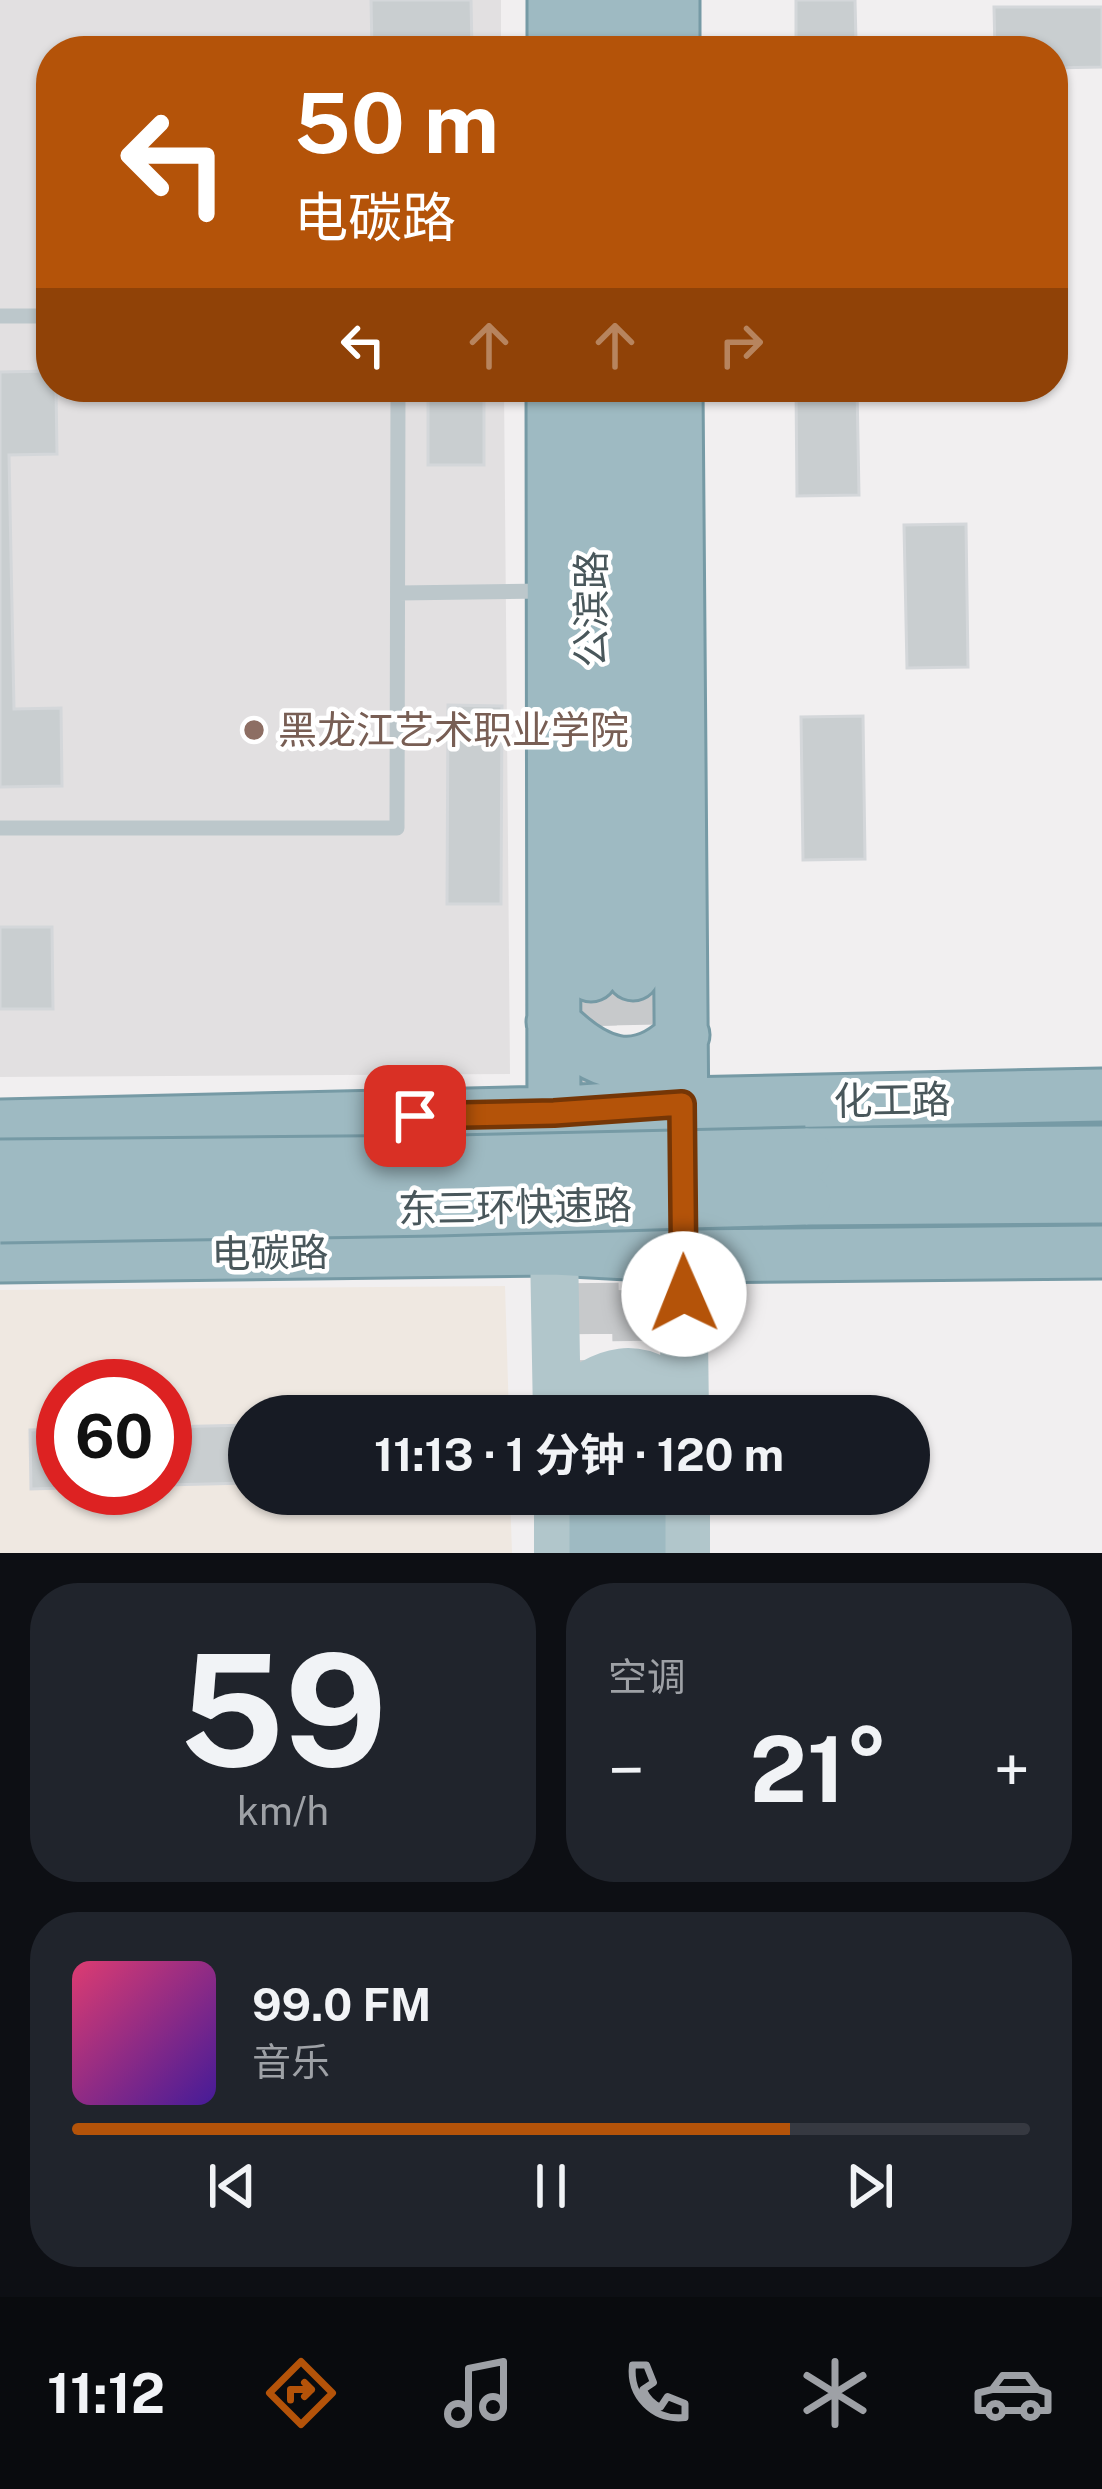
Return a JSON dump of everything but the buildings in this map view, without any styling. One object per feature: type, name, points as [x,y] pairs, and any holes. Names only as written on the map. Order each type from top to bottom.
[{"type":"highway","points":[[554,0],[554,36]]},
{"type":"highway","points":[[590,0],[590,36]]},
{"type":"highway","points":[[631,0],[631,36]]},
{"type":"highway","points":[[673,0],[673,36]]},
{"type":"highway","points":[[553,402],[554,1249]]},
{"type":"highway","name":"公滨路","points":[[592,402],[612,975],[631,402]]},
{"type":"highway","points":[[676,402],[683,1256],[1102,1252]]},
{"type":"highway","points":[[554,1022],[581,1049],[618,1063],[650,1060],[683,1035]]},
{"type":"highway","name":"化工路","points":[[682,1104],[1102,1095]]},
{"type":"highway","points":[[0,1126],[554,1113],[682,1104]]},
{"type":"highway","name":"东三环快速路","points":[[0,1166],[1102,1152]]},
{"type":"highway","name":"东三环快速路","points":[[0,1216],[805,1199],[1102,1198]]},
{"type":"highway","name":"电碳路","points":[[0,1256],[554,1249],[683,1256]]},
{"type":"highway","points":[[595,1515],[595,1553]]},
{"type":"highway","points":[[640,1515],[640,1553]]},
{"type":"main road","points":[[554,1249],[557,1395]]},
{"type":"main road","points":[[683,1256],[685,1395]]},
{"type":"main road","points":[[576,1395],[605,1376],[624,1373],[662,1380],[673,1395]]},
{"type":"main road","points":[[557,1515],[558,1553]]},
{"type":"main road","points":[[686,1515],[686,1553]]},
{"type":"lane","points":[[0,316],[36,316]]},
{"type":"lane","points":[[0,829],[398,828],[398,402]]},
{"type":"lane","points":[[398,592],[553,591]]},
{"type":"shaded area","name":"黑龙江艺术职业学院","points":[[0,0],[501,0],[501,36],[36,36],[36,402],[504,402],[510,1074],[0,1077]]},
{"type":"shaded area","points":[[505,1286],[508,1395],[228,1395],[228,1515],[511,1515],[512,1553],[0,1553],[0,1290]]},
{"type":"tunnel","points":[[633,974],[635,1103]]},
{"type":"tunnel","points":[[591,975],[594,1395]]},
{"type":"tunnel","points":[[636,1213],[639,1395]]},
{"type":"place","name":"黑龙江艺术职业学院","points":[[254,730]]},
{"type":"route","points":[[415,1116],[682,1104],[684,1294]]}]
